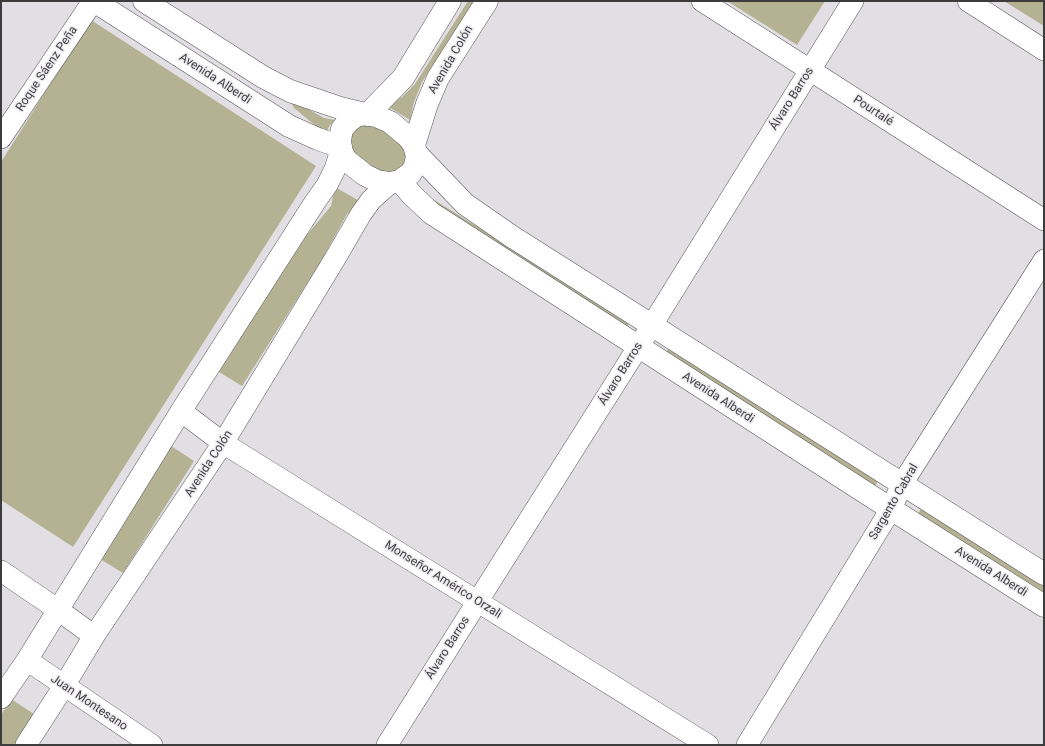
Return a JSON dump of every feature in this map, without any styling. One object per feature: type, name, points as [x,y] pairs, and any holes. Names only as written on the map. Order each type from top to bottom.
[{"type":"main road","name":"Avenida Alberdi","points":[[93,1],[289,126],[341,148]]},
{"type":"main road","points":[[144,1],[263,77],[283,88],[340,108],[376,116],[390,122],[408,136],[415,149],[465,204],[512,236],[1044,574]]},
{"type":"main road","points":[[415,149],[415,166],[411,172],[395,182],[377,181],[365,175],[346,160],[341,148],[340,140],[342,129],[356,116],[366,114],[403,78],[450,1]]},
{"type":"main road","name":"Avenida Colón","points":[[415,149],[427,104],[438,78],[487,1]]},
{"type":"main road","name":"Avenida Alberdi","points":[[395,182],[412,195],[431,213],[1044,606]]},
{"type":"street","name":"Roque Sáenz Peña","points":[[2,135],[93,1]]},
{"type":"street","name":"Pourtalé","points":[[702,1],[809,71],[1044,220]]},
{"type":"street","name":"Álvaro Barros","points":[[387,745],[639,347],[853,1]]},
{"type":"street","points":[[968,1],[1044,50]]},
{"type":"street","points":[[1,698],[27,660],[57,609],[181,411],[327,185],[335,169],[341,148]]},
{"type":"street","name":"Avenida Colón","points":[[26,745],[94,636],[223,443],[370,200],[395,182]]},
{"type":"street","name":"Sargento Cabral","points":[[747,745],[891,509],[902,484],[1044,260]]},
{"type":"street","name":"Monseñor Américo Orzali","points":[[181,411],[223,443],[708,745]]},
{"type":"street","points":[[1,571],[94,636]]},
{"type":"street","name":"Juan Montesano","points":[[27,660],[152,745]]},
{"type":"shaded area","points":[[468,1],[474,1],[422,82],[414,102],[410,120],[387,106],[402,97],[415,84]]},
{"type":"shaded area","points":[[727,1],[825,1],[797,45]]},
{"type":"shaded area","points":[[1004,1],[1044,1],[1044,26]]},
{"type":"shaded area","points":[[91,20],[316,166],[73,547],[1,500],[1,162]]},
{"type":"shaded area","points":[[290,101],[297,103],[324,118],[335,120],[330,125],[325,135],[294,108]]},
{"type":"shaded area","points":[[368,124],[385,131],[405,148],[407,164],[398,173],[381,173],[353,154],[347,137],[355,126]]},
{"type":"shaded area","points":[[335,187],[361,202],[347,214],[320,263],[242,386],[219,372],[297,247],[331,206]]},
{"type":"shaded area","points":[[420,191],[630,322],[626,328],[416,196]]},
{"type":"shaded area","points":[[668,349],[878,481],[875,486],[665,355]]},
{"type":"shaded area","points":[[171,446],[194,461],[123,573],[100,559]]},
{"type":"shaded area","points":[[921,509],[1044,586],[1044,594],[918,514]]},
{"type":"shaded area","points":[[11,699],[34,714],[14,745],[1,745],[1,715]]}]
